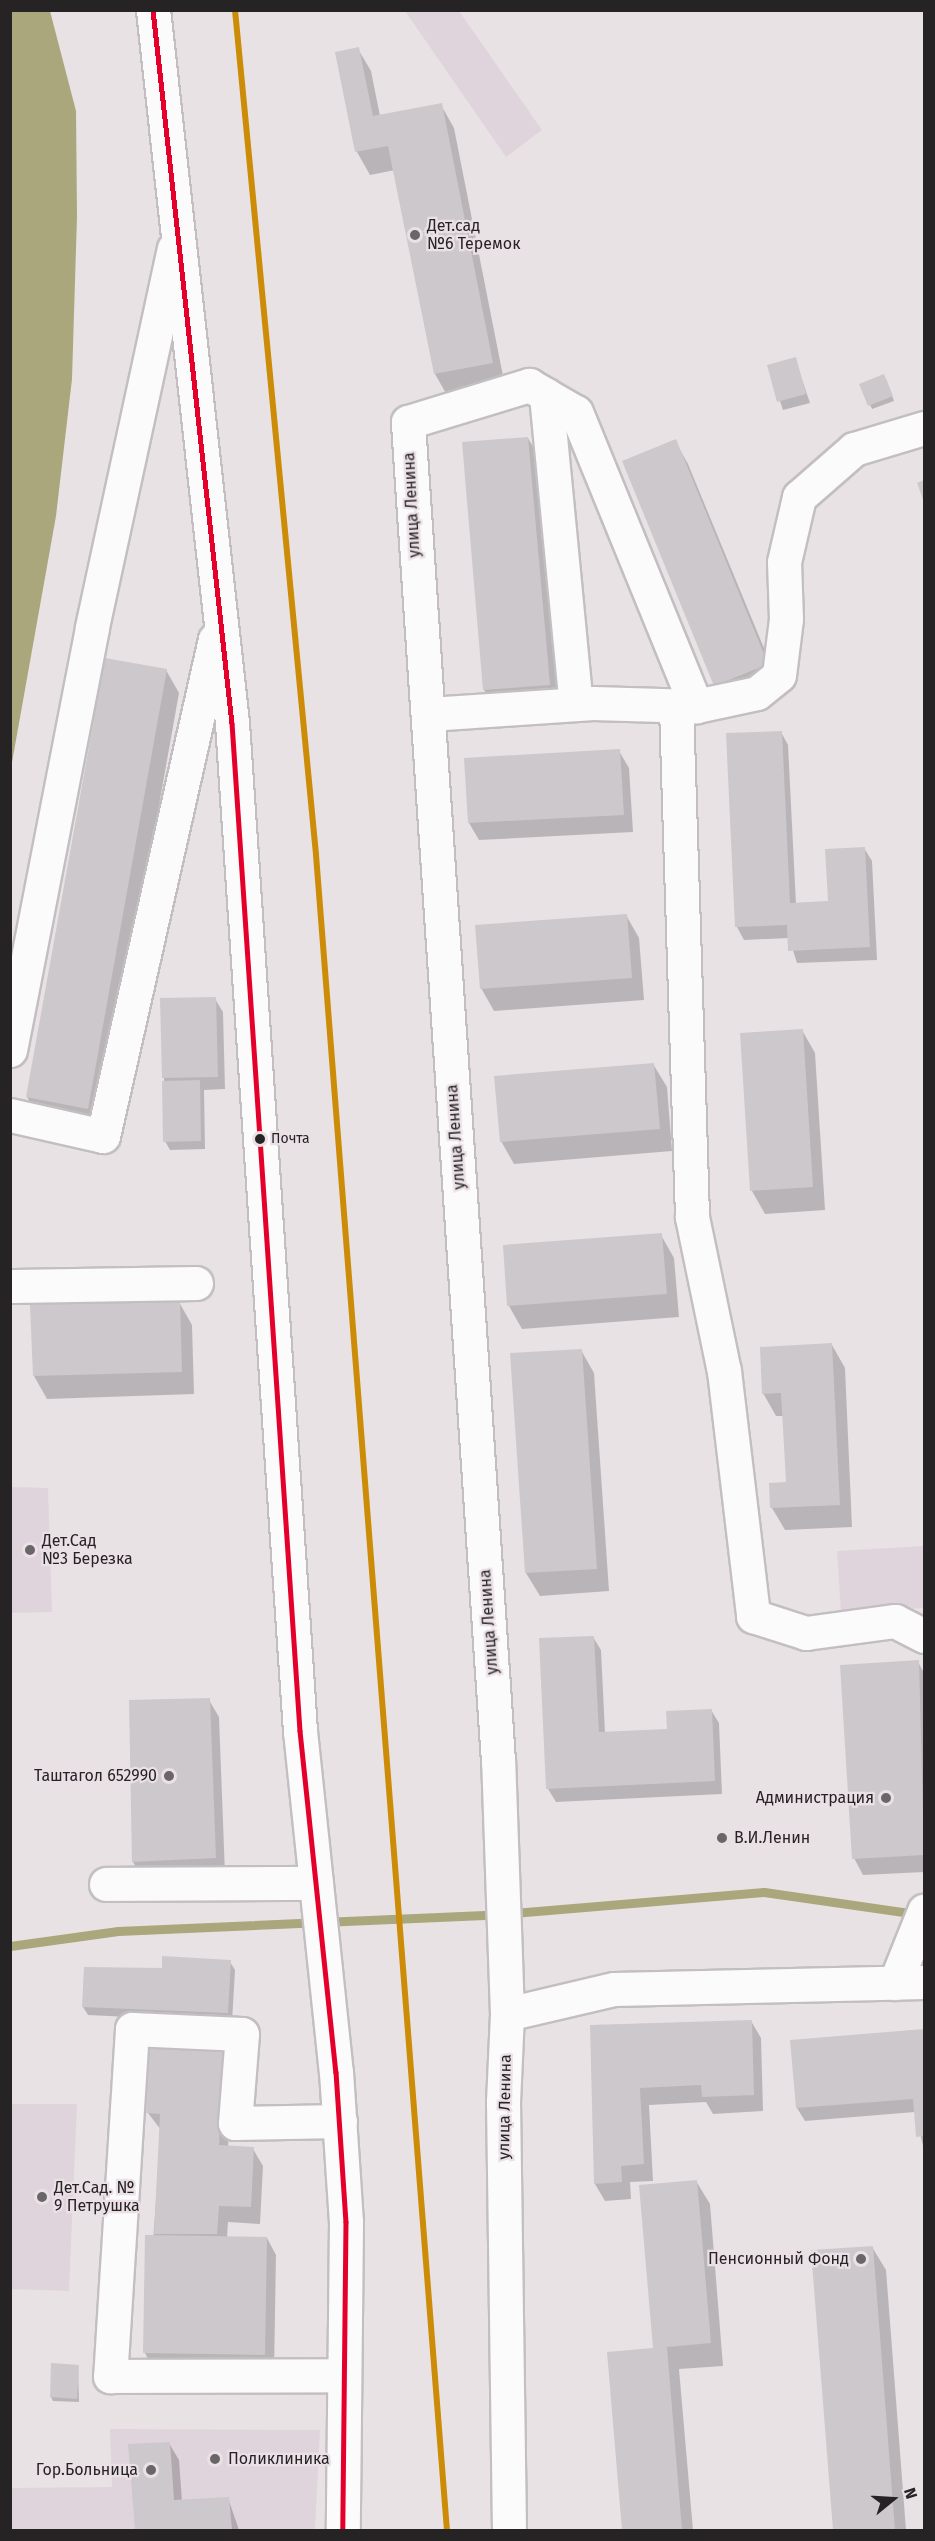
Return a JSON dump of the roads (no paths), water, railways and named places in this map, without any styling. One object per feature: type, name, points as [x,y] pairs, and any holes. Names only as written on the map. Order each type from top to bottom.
[{"type":"street","points":[[153,10],[221,610],[291,1615],[340,2121],[346,2222],[343,2530]]},
{"type":"street","points":[[10,1050],[92,627],[179,228]]},
{"type":"street","points":[[537,390],[576,704]]},
{"type":"street","points":[[537,390],[576,412],[686,707],[692,1217],[724,1371],[753,1616],[806,1633],[895,1621],[924,1636]]},
{"type":"street","name":"улица Ленина","points":[[509,2530],[503,2102],[507,2014],[498,1761],[408,422],[537,390]]},
{"type":"street","points":[[429,714],[576,704],[686,707],[757,693],[779,675],[786,619],[784,562],[799,497],[854,448],[924,428]]},
{"type":"street","points":[[10,1115],[103,1136],[221,610]]},
{"type":"street","points":[[10,1286],[196,1283]]},
{"type":"street","points":[[106,1884],[316,1883]]},
{"type":"street","points":[[507,2014],[614,1989],[910,1982],[924,1911]]},
{"type":"street","points":[[340,2121],[235,2122],[242,2034],[132,2029],[110,2376],[344,2375]]},
{"type":"waterway","points":[[10,1946],[118,1931],[502,1914],[764,1892],[917,1914]]},
{"type":"place","name":"Дет.сад №6 Теремок","points":[[415,235]]},
{"type":"place","name":"Почта","points":[[260,1139]]},
{"type":"place","name":"Дет.Сад №3 Березка","points":[[30,1550]]},
{"type":"place","name":"Таштагол 652990","points":[[169,1776]]},
{"type":"place","name":"Администрация","points":[[886,1798]]},
{"type":"place","name":"В.И.Ленин","points":[[722,1838]]},
{"type":"place","name":"Дет.Сад. № 9 Петрушка","points":[[42,2197]]},
{"type":"place","name":"Пенсионный Фонд","points":[[861,2259]]},
{"type":"place","name":"Поликлиника","points":[[215,2459]]},
{"type":"place","name":"Гор.Больница","points":[[151,2470]]}]
